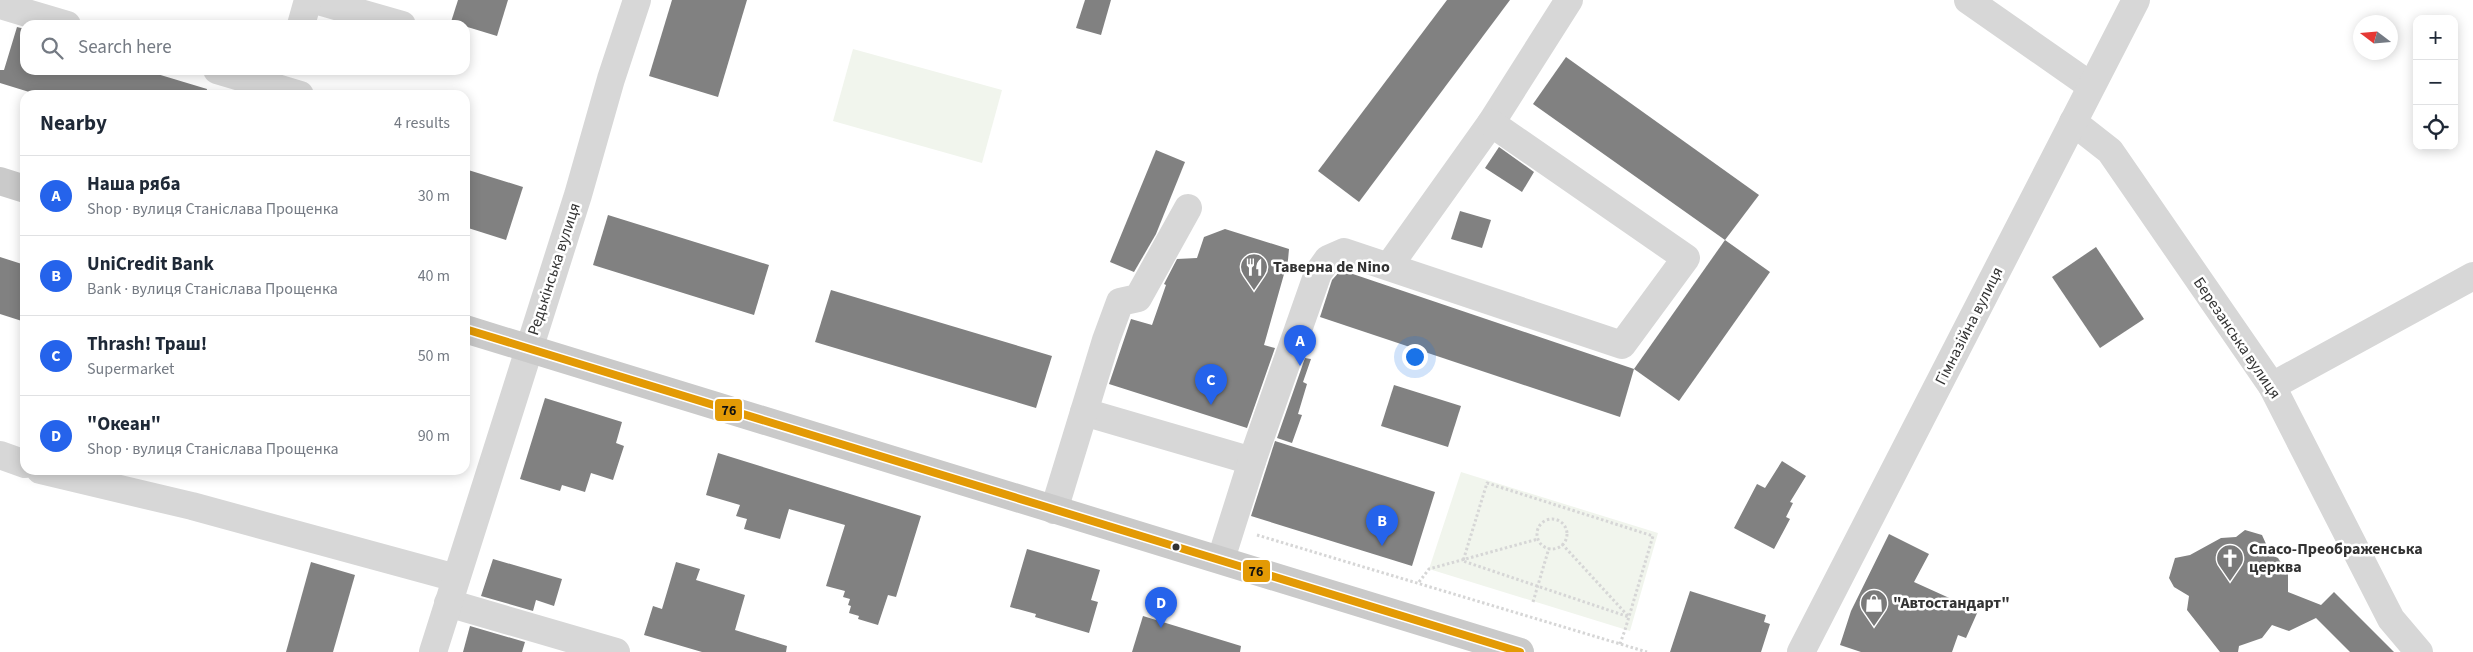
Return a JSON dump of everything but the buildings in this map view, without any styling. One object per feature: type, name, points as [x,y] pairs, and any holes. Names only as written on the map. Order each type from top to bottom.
[{"type":"main road","points":[[0,181],[20,187]]},
{"type":"main road","points":[[470,331],[1520,652]]},
{"type":"street","points":[[302,20],[308,0]]},
{"type":"street","points":[[315,0],[385,20]]},
{"type":"street","name":"Редькінська вулиця","points":[[433,652],[637,0]]},
{"type":"street","points":[[1389,266],[1491,123],[1569,0]]},
{"type":"street","points":[[1968,0],[2092,86]]},
{"type":"street","name":"Гімназійна вулиця","points":[[1801,652],[2136,0]]},
{"type":"street","points":[[0,5],[50,20]]},
{"type":"street","points":[[238,75],[288,87]]},
{"type":"street","name":"Березанська вулиця","points":[[2073,122],[2110,151],[2272,386],[2391,619],[2419,652]]},
{"type":"street","points":[[1221,559],[1252,461],[1318,273],[1328,259],[1344,252],[1622,345],[1686,258],[1491,123]]},
{"type":"street","points":[[1054,510],[1120,302],[1138,298],[1188,208]]},
{"type":"street","points":[[2272,386],[2473,276]]},
{"type":"street","points":[[1084,412],[1252,461]]},
{"type":"street","points":[[0,455],[20,462]]},
{"type":"street","points":[[61,475],[192,506],[452,591],[616,652]]},
{"type":"path","points":[[1463,561],[1487,483],[1653,536],[1620,644]]},
{"type":"path","points":[[1552,518],[1562,522],[1567,530],[1565,540],[1558,547],[1548,548],[1542,545],[1538,539],[1540,525],[1552,518]]},
{"type":"path","points":[[1230,527],[1419,582],[1647,652]]},
{"type":"path","points":[[1419,582],[1429,569],[1538,539]]},
{"type":"path","points":[[1562,544],[1629,617]]},
{"type":"path","points":[[1532,602],[1548,548]]},
{"type":"path","points":[[1463,561],[1629,617]]},
{"type":"shaded area","points":[[853,49],[1002,90],[982,163],[833,121]]},
{"type":"shaded area","points":[[1461,472],[1658,533],[1630,631],[1429,569]]},
{"type":"transit line","name":"76","points":[[470,331],[1520,652]]},
{"type":"place","name":"Таверна de Nino","points":[[1254,291]]},
{"type":"place","name":"Наша ряба","points":[[1300,366]]},
{"type":"place","name":"Thrash! Траш!","points":[[1211,405]]},
{"type":"place","name":"UniCredit Bank","points":[[1382,546]]},
{"type":"place","name":"Спасо-Преображенська церква","points":[[2230,582]]},
{"type":"place","name":"\"Автостандарт\"","points":[[1874,627]]},
{"type":"place","name":"\"Океан\"","points":[[1161,628]]}]
